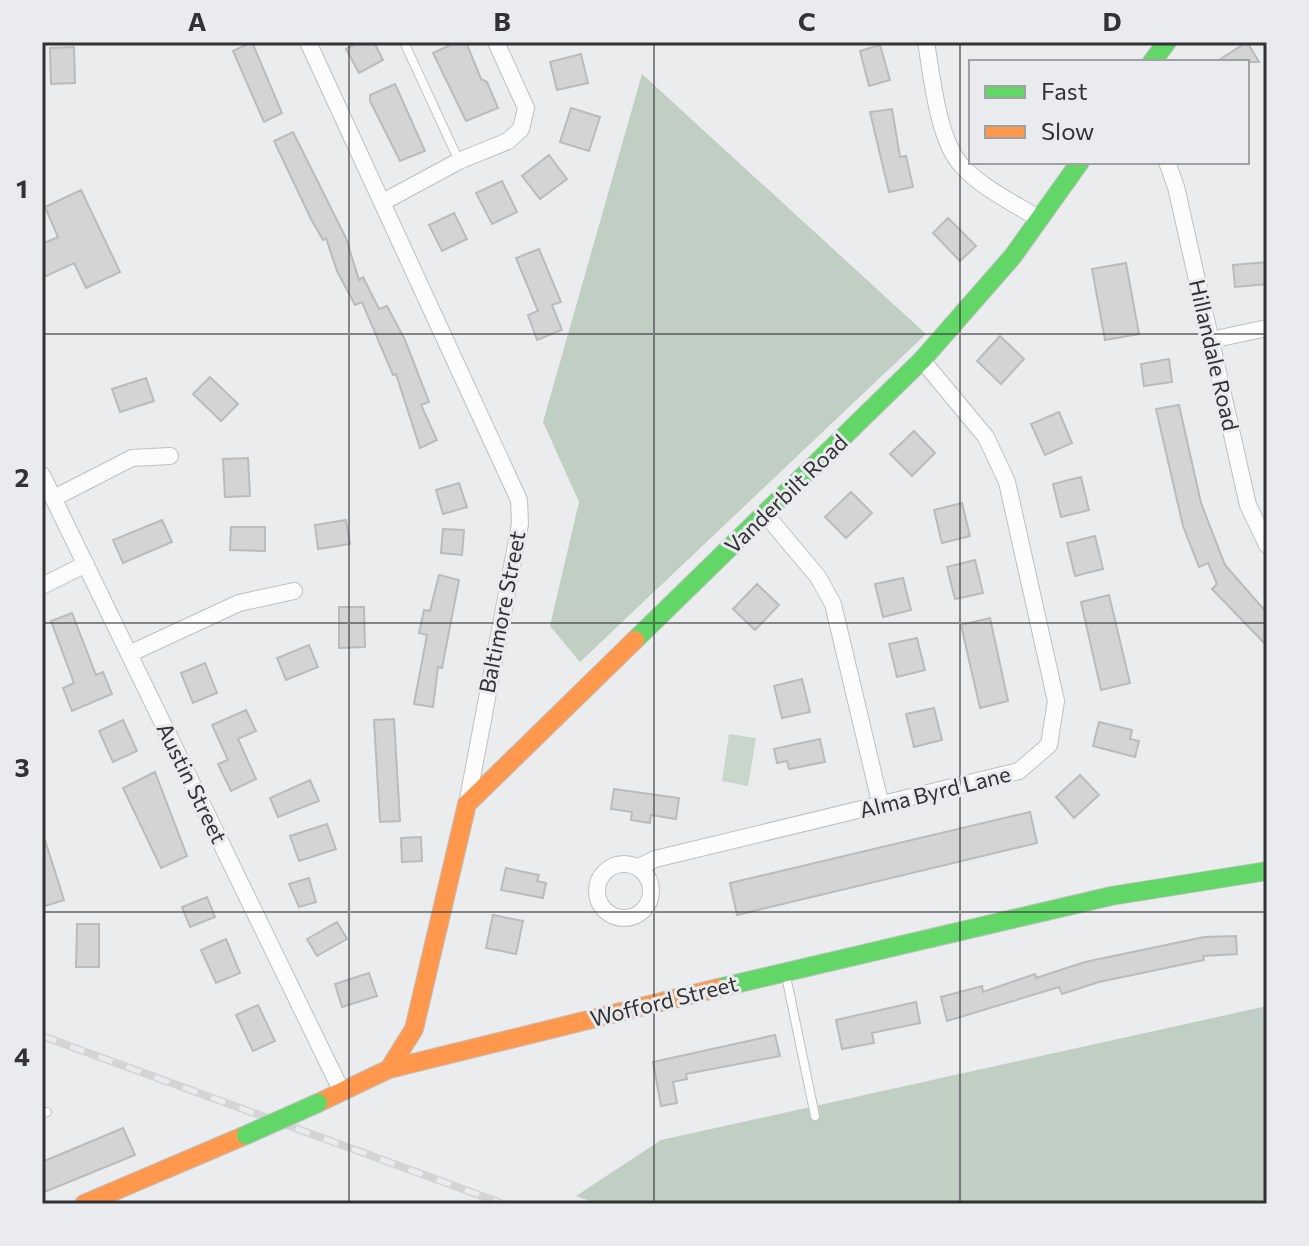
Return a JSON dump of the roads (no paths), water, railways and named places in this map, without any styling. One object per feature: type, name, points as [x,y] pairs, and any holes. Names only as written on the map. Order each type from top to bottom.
[{"type":"street","name":"Baltimore Street","points":[[308,42],[480,408],[521,508],[467,804],[414,1029],[389,1069]]},
{"type":"street","points":[[383,202],[459,161],[508,141],[525,119],[526,108],[496,42]]},
{"type":"street","points":[[926,42],[945,134],[954,156],[970,174],[1039,219]]},
{"type":"street","points":[[1154,60],[1167,42]]},
{"type":"street","name":"Vanderbilt Road","points":[[467,804],[766,515],[966,314],[1079,164]]},
{"type":"street","name":"Hillandale Road","points":[[1168,164],[1176,187],[1248,505],[1267,545]]},
{"type":"street","points":[[1211,340],[1267,328]]},
{"type":"street","name":"Alma Byrd Lane","points":[[639,867],[655,859],[1019,771],[1049,745],[1056,701],[1007,482],[986,437],[922,360]]},
{"type":"street","points":[[54,498],[132,458],[170,456]]},
{"type":"street","name":"Austin Street","points":[[42,475],[342,1092]]},
{"type":"street","points":[[766,515],[818,577],[833,604],[881,806]]},
{"type":"street","points":[[42,586],[86,564]]},
{"type":"street","points":[[129,654],[239,603],[294,591]]},
{"type":"street","name":"Wofford Street","points":[[84,1204],[246,1135],[389,1069],[1111,896],[1267,871]]},
{"type":"lane","points":[[404,42],[459,161]]},
{"type":"lane","points":[[785,972],[815,1116]]},
{"type":"railway","points":[[42,1036],[504,1204]]}]
